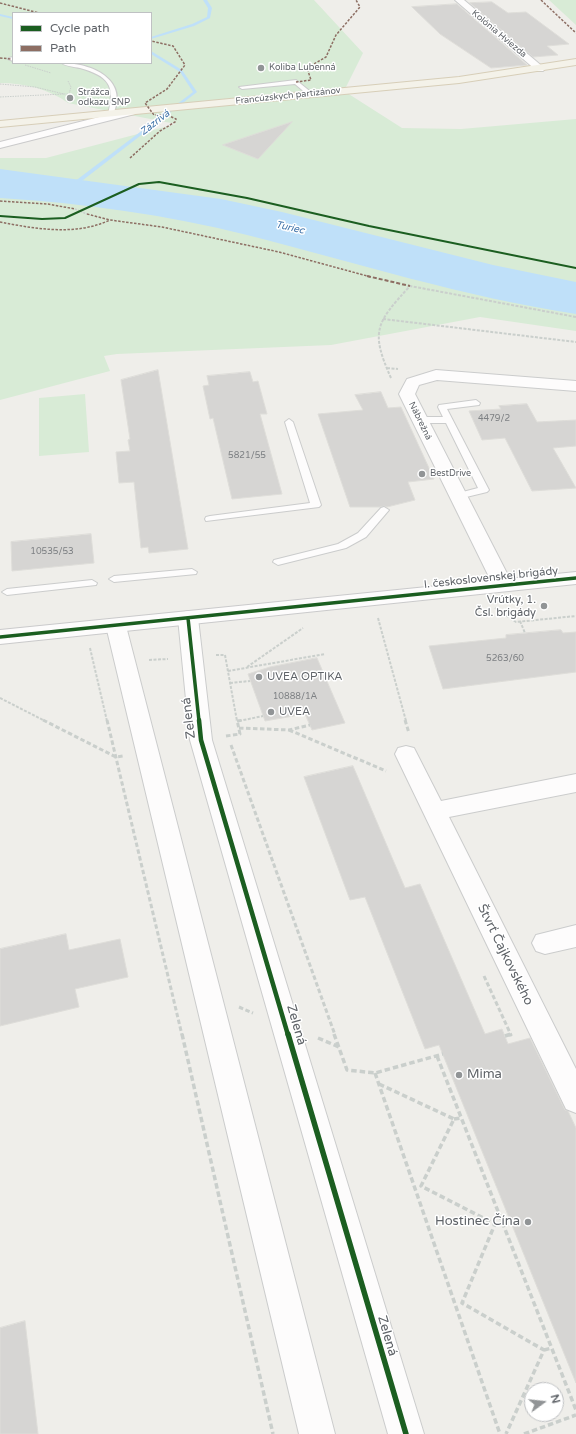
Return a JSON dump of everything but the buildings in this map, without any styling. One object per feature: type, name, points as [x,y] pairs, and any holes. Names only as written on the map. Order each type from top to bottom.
[{"type":"main road","name":"Francúzskych partizánov","points":[[0,124],[474,78],[576,62]]},
{"type":"street","name":"Kolónia Hviezda","points":[[459,0],[540,68]]},
{"type":"street","points":[[0,145],[131,112]]},
{"type":"street","name":"Nábrežná","points":[[504,585],[407,394],[413,382],[436,375],[576,386]]},
{"type":"street","name":"I. československej brigády","points":[[0,637],[576,578]]},
{"type":"street","name":"Zelená","points":[[188,618],[201,740],[406,1434]]},
{"type":"street","points":[[116,626],[316,1434]]},
{"type":"street","name":"Štvrť Čajkovského","points":[[406,754],[576,1098]]},
{"type":"street","points":[[434,811],[576,783]]},
{"type":"street","points":[[545,943],[576,936]]},
{"type":"lane","points":[[68,64],[86,68],[102,75],[110,84],[115,98],[111,114]]},
{"type":"lane","points":[[242,88],[296,82],[310,94]]},
{"type":"lane","points":[[458,496],[484,490],[442,407],[476,403]]},
{"type":"lane","points":[[419,420],[449,420]]},
{"type":"lane","points":[[210,518],[316,505],[289,422]]},
{"type":"lane","points":[[278,562],[342,546],[362,536],[384,510]]},
{"type":"lane","points":[[114,579],[192,572]]},
{"type":"lane","points":[[7,592],[92,583]]},
{"type":"path","points":[[22,64],[57,74]]},
{"type":"path","points":[[0,97],[69,94],[71,91],[71,85],[67,80]]},
{"type":"path","points":[[0,84],[35,87],[64,94]]},
{"type":"path","points":[[75,209],[81,212],[87,212]]},
{"type":"path","points":[[75,215],[81,212]]},
{"type":"path","points":[[407,394],[397,394],[379,349],[378,335],[382,319],[410,286],[576,317]]},
{"type":"path","points":[[382,319],[576,342]]},
{"type":"path","points":[[502,613],[516,622],[576,616]]},
{"type":"path","points":[[520,621],[525,633]]},
{"type":"path","points":[[245,668],[307,625]]},
{"type":"path","points":[[89,643],[169,979],[273,1434]]},
{"type":"path","points":[[228,671],[325,654]]},
{"type":"path","points":[[210,656],[225,655],[240,734],[221,737]]},
{"type":"path","points":[[144,661],[172,658]]},
{"type":"path","points":[[230,684],[250,681]]},
{"type":"path","points":[[0,698],[116,757]]},
{"type":"path","points":[[237,721],[263,716]]},
{"type":"path","points":[[239,728],[289,730],[310,725]]},
{"type":"path","points":[[289,730],[389,772]]},
{"type":"path","points":[[227,736],[347,1070],[375,1073],[443,1054]]},
{"type":"path","points":[[232,1003],[259,1016]]},
{"type":"path","points":[[315,1036],[339,1048]]},
{"type":"path","points":[[437,1056],[576,1410]]},
{"type":"path","points":[[375,1073],[500,1434]]},
{"type":"path","points":[[379,1084],[454,1119],[461,1118]]},
{"type":"path","points":[[414,1189],[421,1186],[454,1119]]},
{"type":"path","points":[[421,1186],[495,1224],[502,1222]]},
{"type":"path","points":[[455,1306],[462,1303],[495,1224]]},
{"type":"path","points":[[462,1303],[544,1350],[552,1348]]},
{"type":"path","points":[[506,1434],[544,1350]]},
{"type":"path","points":[[524,1434],[576,1415]]},
{"type":"green space","points":[[0,0],[314,0],[363,53],[344,91],[402,128],[461,129],[576,119],[576,331],[480,317],[331,345],[117,354],[104,356],[110,371],[0,400],[0,158],[46,158],[176,124],[68,103],[53,94],[18,84],[0,83]]},
{"type":"green space","points":[[549,0],[576,0],[576,25]]},
{"type":"green space","points":[[85,394],[89,452],[39,456],[39,398]]},
{"type":"water","name":"Turiec","points":[[0,169],[221,199],[282,212],[493,265],[576,282],[576,314],[534,307],[452,289],[247,235],[186,221],[62,203],[0,198]]},
{"type":"waterway","points":[[152,38],[193,25],[209,17],[210,8],[205,0]]},
{"type":"waterway","name":"Zázrivá","points":[[0,15],[12,18]]},
{"type":"waterway","name":"Zázrivá","points":[[72,186],[195,92],[181,71],[152,53]]},
{"type":"marked path","points":[[296,82],[311,80],[307,68],[326,57],[336,35],[360,7],[356,0]]},
{"type":"marked path","points":[[541,0],[576,33]]},
{"type":"marked path","points":[[0,3],[35,12]]},
{"type":"marked path","points":[[130,158],[160,131],[175,122],[176,119],[167,115],[154,115],[145,103],[167,89],[185,65],[173,46],[152,41]]},
{"type":"marked path","points":[[0,58],[11,59]]},
{"type":"marked path","points":[[0,201],[48,204],[75,209]]},
{"type":"marked path","points":[[87,214],[110,220],[162,227],[279,252],[343,270],[410,286]]},
{"type":"marked path","points":[[0,222],[41,228],[72,229],[99,225],[110,220]]},
{"type":"cycle path","points":[[0,216],[42,219],[65,218],[139,184],[159,182],[247,198],[369,226],[576,268]]},
{"type":"cycle path","points":[[0,637],[576,578]]},
{"type":"cycle path","points":[[188,618],[201,740],[406,1434]]},
{"type":"place","name":"Koliba Lubenná","points":[[261,68]]},
{"type":"place","name":"Strážca odkazu SNP","points":[[70,98]]},
{"type":"place","name":"BestDrive","points":[[422,474]]},
{"type":"place","name":"Vrútky, 1. Čsl. brigády","points":[[544,606]]},
{"type":"place","name":"UVEA OPTIKA","points":[[259,677]]},
{"type":"place","name":"UVEA","points":[[271,712]]},
{"type":"place","name":"Mima","points":[[459,1075]]},
{"type":"place","name":"Hostinec Čína","points":[[528,1222]]}]
